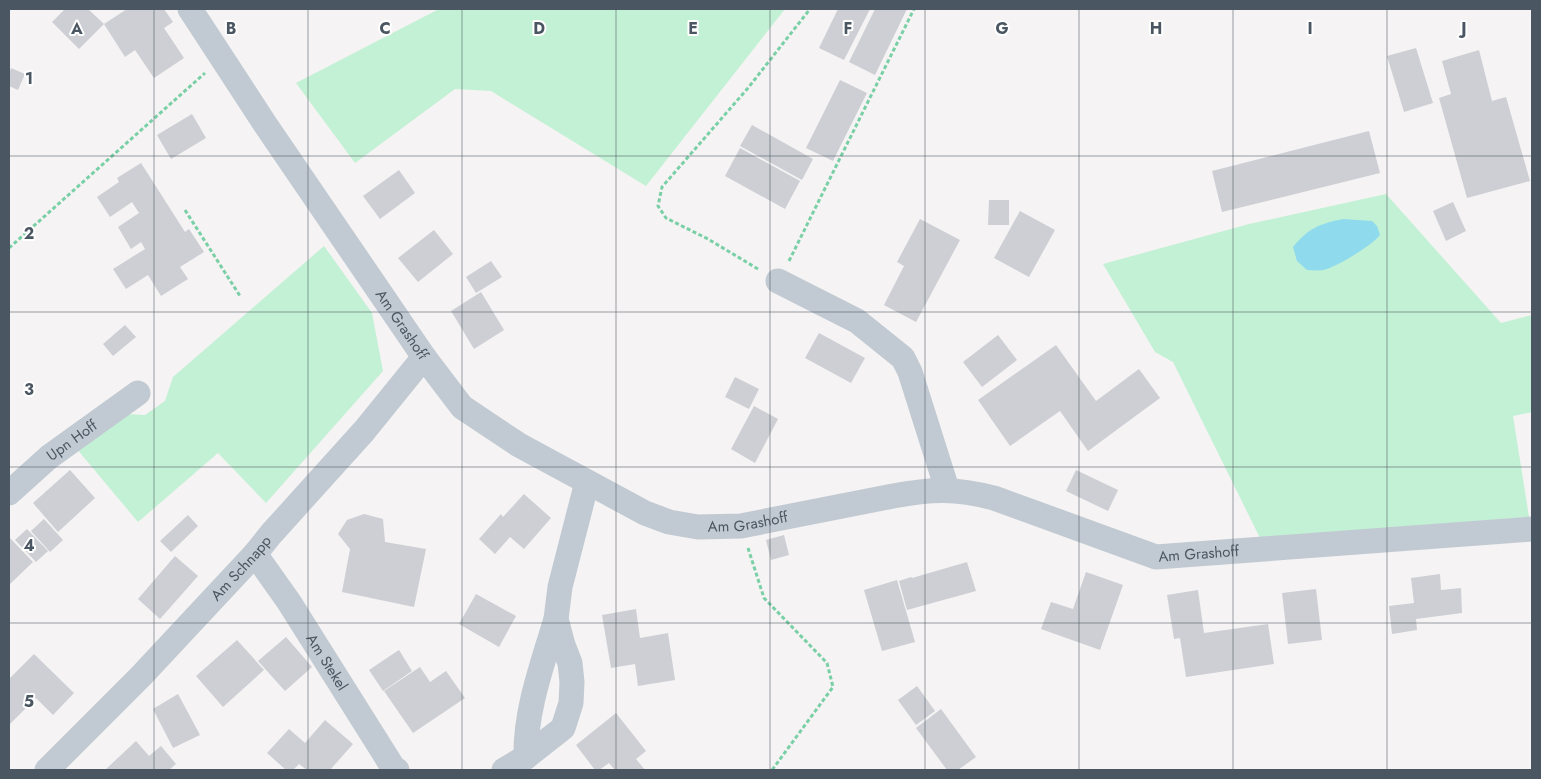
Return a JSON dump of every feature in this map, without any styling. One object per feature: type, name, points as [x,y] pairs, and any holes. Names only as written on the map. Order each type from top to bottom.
[{"type":"street","name":"Am Grashoff","points":[[190,9],[424,357],[462,407],[518,445],[644,513],[669,522],[698,528],[741,526],[918,491],[946,489],[972,492],[994,498],[1156,557],[1532,529]]},
{"type":"street","points":[[778,281],[857,321],[903,358],[910,372],[946,489]]},
{"type":"street","name":"Am Schnapp","points":[[48,770],[255,554],[364,431],[424,357]]},
{"type":"street","name":"Upn Hoff","points":[[9,493],[49,457],[138,393]]},
{"type":"street","points":[[526,757],[526,742],[535,688],[556,619],[560,587],[587,482]]},
{"type":"street","name":"Am Stekel","points":[[255,554],[289,602],[394,769],[397,770]]},
{"type":"street","points":[[504,770],[526,757],[563,728],[571,703],[572,682],[570,663],[556,619]]},
{"type":"path","points":[[810,9],[748,88],[662,187],[658,206],[666,218],[778,281],[914,9]]},
{"type":"path","points":[[9,248],[222,58]]},
{"type":"path","points":[[185,210],[240,296]]},
{"type":"path","points":[[741,526],[764,598],[827,663],[833,687],[772,770]]},
{"type":"green space","points":[[439,9],[785,9],[646,186],[491,91],[455,89],[355,163],[296,83]]},
{"type":"green space","points":[[1386,194],[1501,323],[1532,315],[1532,412],[1513,416],[1529,517],[1260,538],[1173,362],[1155,352],[1103,264],[1249,224]]},
{"type":"green space","points":[[324,246],[372,313],[383,371],[266,503],[218,453],[138,522],[76,448],[126,414],[145,415],[165,401],[173,377]]},
{"type":"water","points":[[1343,219],[1372,221],[1377,226],[1380,235],[1362,250],[1337,265],[1323,270],[1307,270],[1297,261],[1293,247],[1304,235],[1315,228]]},
{"type":"building","points":[[65,9],[88,9],[104,24],[79,49],[52,22]]},
{"type":"building","points":[[127,9],[164,9],[173,22],[164,28],[184,58],[154,78],[135,50],[125,57],[104,24]]},
{"type":"building","points":[[838,9],[870,9],[844,60],[819,48]]},
{"type":"building","points":[[875,9],[907,9],[875,75],[849,62]]},
{"type":"building","points":[[1416,48],[1433,103],[1404,112],[1387,56]]},
{"type":"building","points":[[1479,50],[1492,101],[1506,97],[1530,181],[1467,198],[1439,98],[1451,94],[1442,61]]},
{"type":"building","points":[[11,68],[25,74],[18,90],[9,86]]},
{"type":"building","points":[[840,80],[867,93],[833,161],[806,148]]},
{"type":"building","points":[[192,114],[206,138],[171,159],[157,135]]},
{"type":"building","points":[[752,125],[813,159],[802,180],[740,146]]},
{"type":"building","points":[[1369,131],[1380,173],[1222,212],[1212,171]]},
{"type":"building","points":[[740,148],[800,181],[785,209],[725,176]]},
{"type":"building","points":[[141,163],[185,232],[189,229],[204,252],[180,267],[188,279],[161,296],[148,275],[126,289],[113,269],[145,249],[141,242],[131,249],[118,227],[139,213],[132,202],[110,217],[97,197],[119,182],[117,178]]},
{"type":"building","points":[[399,170],[415,193],[380,219],[363,196]]},
{"type":"building","points":[[989,200],[1009,200],[1009,225],[988,225]]},
{"type":"building","points":[[1453,202],[1466,231],[1446,241],[1433,211]]},
{"type":"building","points":[[1020,211],[1055,230],[1029,277],[994,258]]},
{"type":"building","points":[[920,219],[960,240],[916,322],[884,305],[904,266],[897,262]]},
{"type":"building","points":[[434,230],[453,254],[418,282],[398,258]]},
{"type":"building","points":[[491,261],[502,277],[476,293],[466,277]]},
{"type":"building","points":[[481,292],[504,330],[474,349],[451,311]]},
{"type":"building","points":[[125,325],[136,337],[113,356],[103,344]]},
{"type":"building","points":[[819,333],[865,358],[851,383],[805,358]]},
{"type":"building","points":[[998,335],[1017,360],[982,387],[963,362]]},
{"type":"building","points":[[1056,345],[1096,401],[1139,369],[1160,398],[1088,451],[1060,411],[1010,446],[978,400]]},
{"type":"building","points":[[735,377],[759,389],[749,409],[725,397]]},
{"type":"building","points":[[754,406],[778,419],[755,463],[731,449]]},
{"type":"building","points":[[70,470],[95,498],[58,532],[33,503]]},
{"type":"building","points":[[1076,470],[1118,490],[1108,511],[1066,491]]},
{"type":"building","points":[[524,494],[551,518],[524,549],[510,537],[495,554],[479,539],[501,514],[503,517]]},
{"type":"building","points":[[364,514],[383,519],[385,542],[426,549],[414,607],[342,592],[350,549],[338,534],[347,520]]},
{"type":"building","points":[[188,515],[198,526],[171,552],[160,541]]},
{"type":"building","points":[[44,519],[63,540],[50,552],[31,531]]},
{"type":"building","points":[[27,529],[48,551],[36,562],[15,540]]},
{"type":"building","points":[[784,535],[789,555],[771,560],[766,540]]},
{"type":"building","points":[[9,537],[33,562],[9,585]]},
{"type":"building","points":[[175,556],[198,576],[160,619],[138,599]]},
{"type":"building","points":[[967,562],[976,591],[907,610],[899,581]]},
{"type":"building","points":[[1086,572],[1123,585],[1100,650],[1041,629],[1051,602],[1073,609]]},
{"type":"building","points":[[1440,574],[1441,590],[1461,588],[1462,613],[1416,619],[1417,630],[1392,634],[1389,606],[1414,603],[1411,578]]},
{"type":"building","points":[[897,580],[915,642],[882,651],[864,590]]},
{"type":"building","points":[[1316,589],[1322,640],[1288,644],[1282,593]]},
{"type":"building","points":[[1198,590],[1204,633],[1268,624],[1274,664],[1186,677],[1180,638],[1174,639],[1167,595]]},
{"type":"building","points":[[476,594],[516,616],[499,647],[459,624]]},
{"type":"building","points":[[636,609],[640,638],[668,633],[675,680],[638,686],[635,664],[611,668],[602,615]]},
{"type":"building","points":[[286,637],[312,667],[285,691],[258,661]]},
{"type":"building","points":[[237,640],[264,670],[223,707],[196,676]]},
{"type":"building","points":[[399,650],[412,671],[383,691],[369,670]]},
{"type":"building","points":[[34,654],[74,693],[53,715],[36,698],[10,724],[9,679]]},
{"type":"building","points":[[420,667],[430,682],[446,671],[465,698],[413,733],[384,691]]},
{"type":"building","points":[[917,686],[935,711],[916,725],[898,700]]},
{"type":"building","points":[[178,694],[200,735],[173,748],[153,709]]},
{"type":"building","points":[[941,709],[976,757],[958,770],[947,770],[916,728]]},
{"type":"building","points":[[616,713],[646,751],[636,759],[645,770],[615,770],[609,763],[599,770],[595,770],[576,745]]},
{"type":"building","points":[[325,720],[353,744],[330,770],[307,770],[299,764],[293,770],[286,770],[267,753],[289,729],[305,743]]},
{"type":"building","points":[[136,741],[149,756],[161,746],[176,764],[169,770],[105,770]]}]
